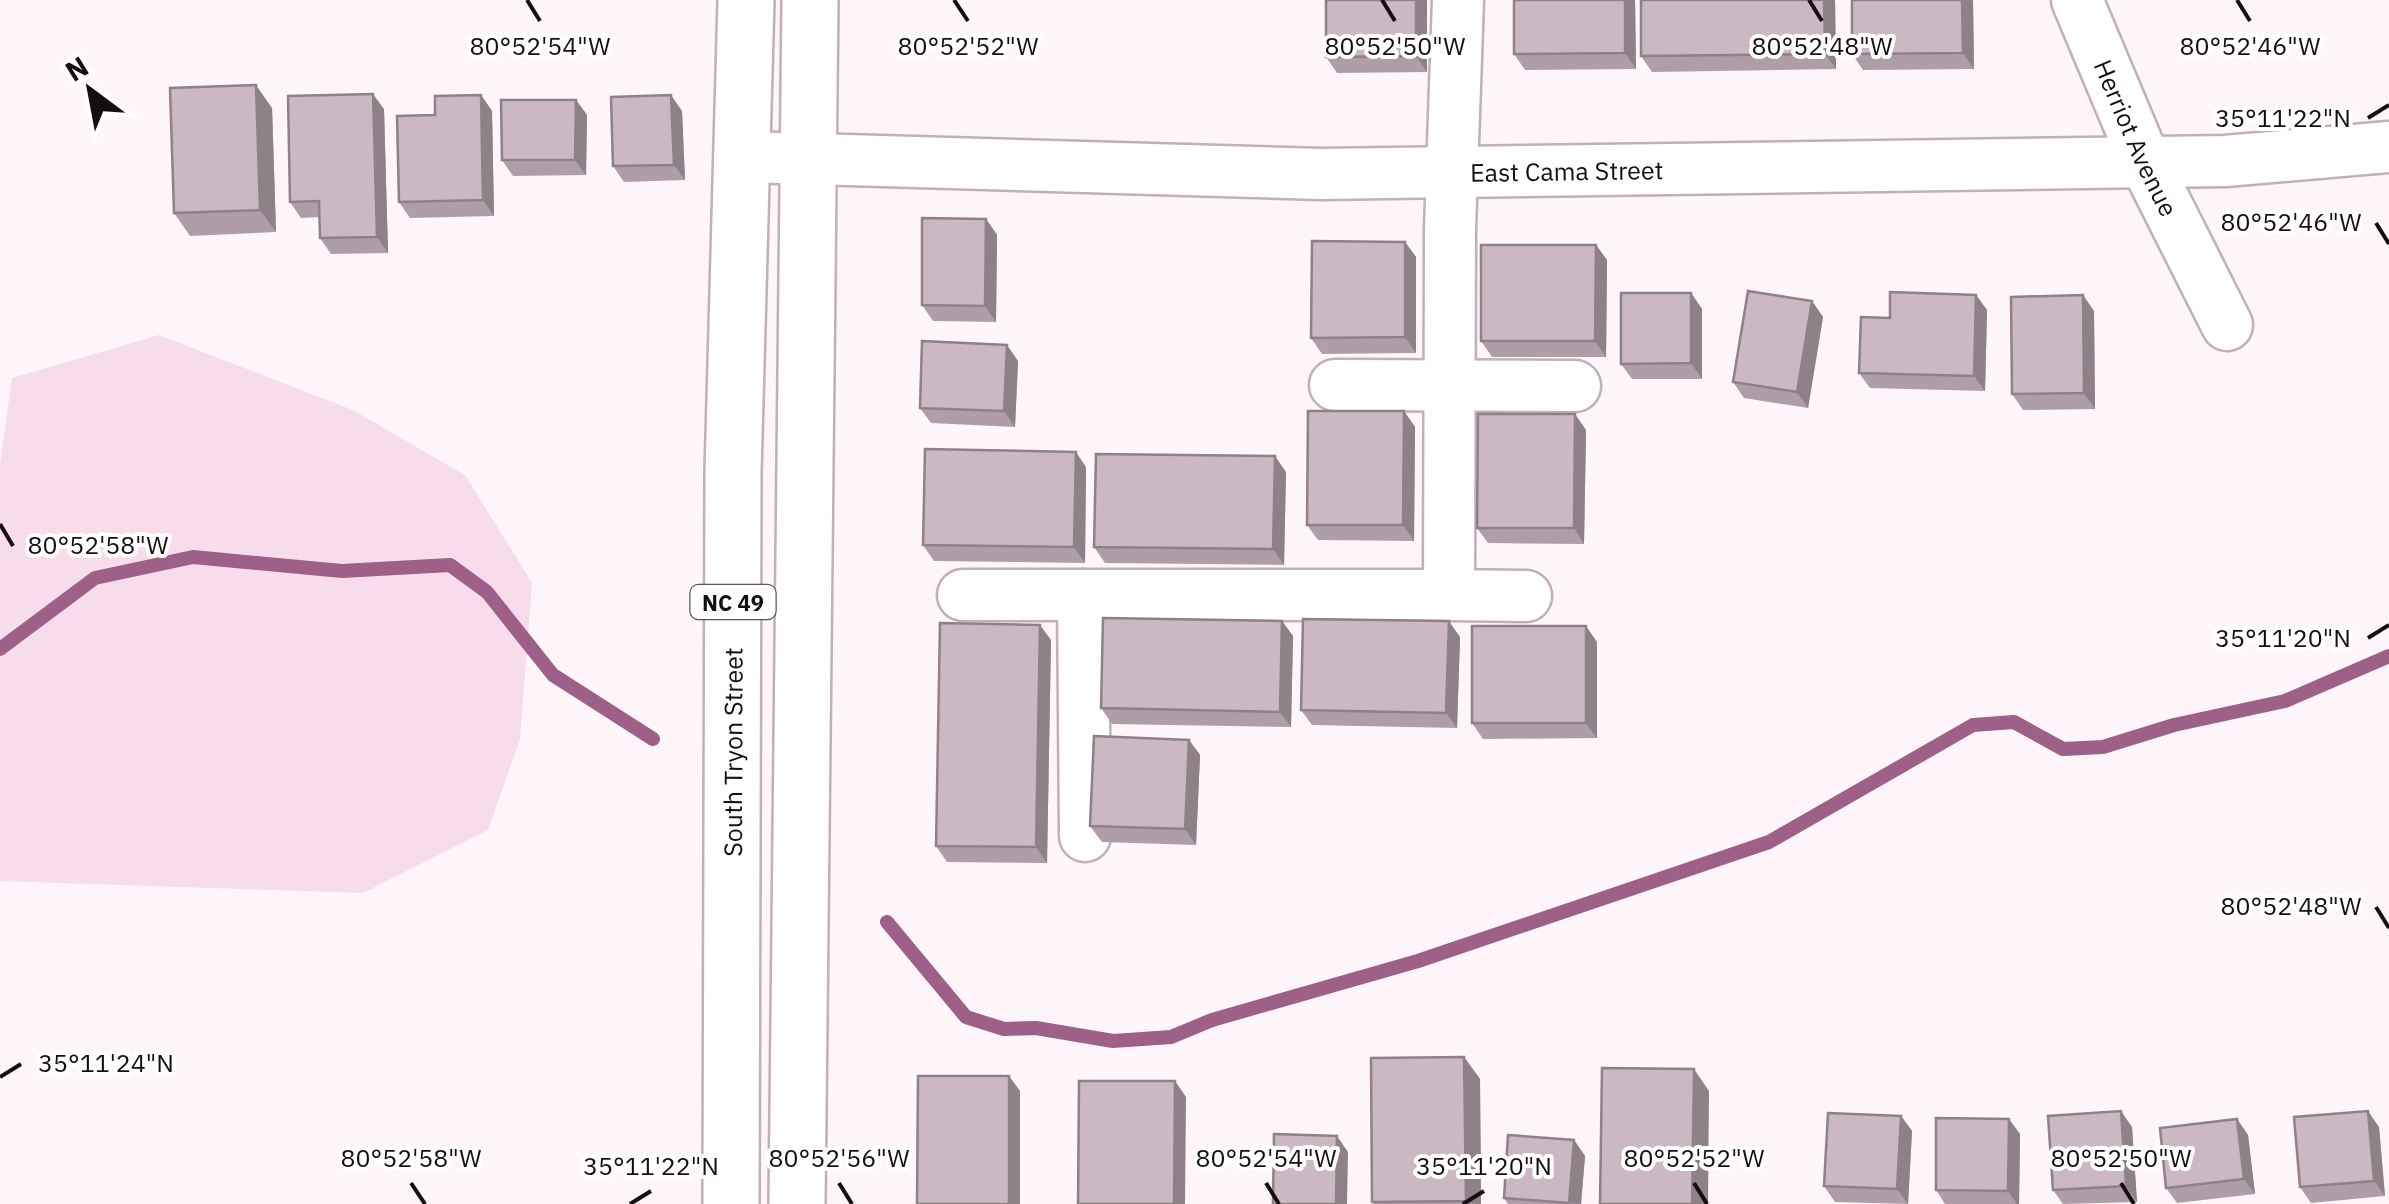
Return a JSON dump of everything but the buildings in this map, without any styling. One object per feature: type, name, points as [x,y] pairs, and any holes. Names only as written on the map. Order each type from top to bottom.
[{"type":"main road","name":"South Tryon Street","points":[[730,1204],[734,472],[746,0]]},
{"type":"main road","name":"NC 49","points":[[797,1204],[810,0]]},
{"type":"street","points":[[1449,595],[1450,229],[1455,172],[1458,0]]},
{"type":"street","name":"Herriot Avenue","points":[[2077,0],[2145,162],[2227,325]]},
{"type":"street","name":"East Cama Street","points":[[742,157],[1321,174],[2225,161],[2389,147]]},
{"type":"street","points":[[1335,385],[1575,386]]},
{"type":"street","points":[[963,595],[1526,596]]},
{"type":"street","points":[[1083,595],[1084,836]]},
{"type":"shaded area","points":[[159,335],[353,410],[465,475],[532,583],[520,739],[488,830],[363,893],[0,881],[0,464],[12,378]]},
{"type":"waterway","points":[[0,649],[95,578],[193,557],[342,571],[450,565],[487,592],[553,675],[653,739]]},
{"type":"waterway","points":[[887,922],[966,1017],[1004,1029],[1036,1028],[1113,1041],[1171,1037],[1212,1020],[1418,961],[1769,842],[1973,725],[2014,722],[2063,749],[2103,747],[2174,725],[2285,701],[2389,656]]}]
